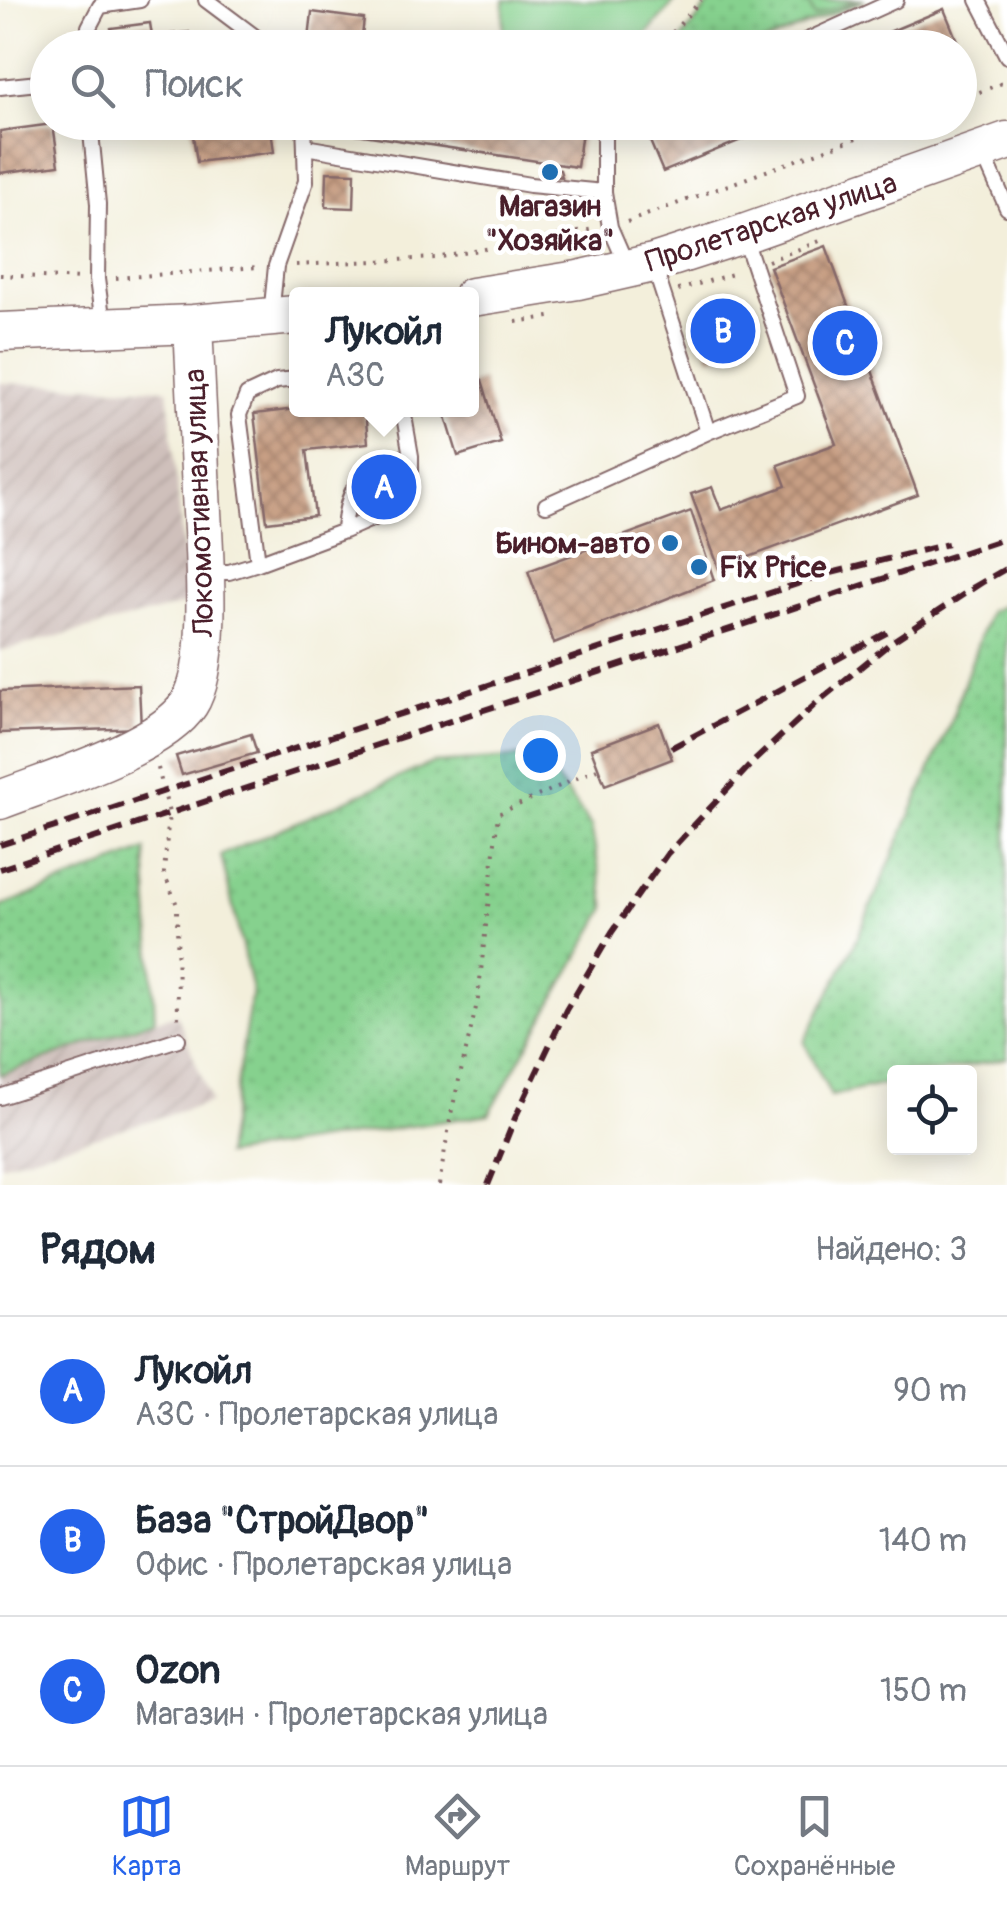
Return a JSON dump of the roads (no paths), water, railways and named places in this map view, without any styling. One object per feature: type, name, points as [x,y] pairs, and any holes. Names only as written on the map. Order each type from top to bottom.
[{"type":"main road","name":"Пролетарская улица","points":[[479,296],[640,266],[994,146]]},
{"type":"main road","points":[[0,332],[284,316]]},
{"type":"main road","name":"Локомотивная улица","points":[[0,800],[122,753],[163,730],[189,705],[203,665],[204,572],[193,324]]},
{"type":"lane","points":[[89,30],[100,6],[140,0]]},
{"type":"lane","points":[[206,0],[246,30]]},
{"type":"lane","points":[[830,30],[896,0]]},
{"type":"lane","points":[[978,0],[1007,56]]},
{"type":"lane","points":[[0,87],[30,84]]},
{"type":"lane","points":[[92,140],[98,204],[97,279],[104,329]]},
{"type":"lane","points":[[284,316],[276,266],[306,182],[305,140]]},
{"type":"lane","points":[[603,140],[604,192],[610,226],[640,266],[708,432]]},
{"type":"lane","points":[[305,146],[530,186],[604,192]]},
{"type":"lane","points":[[994,146],[1007,206]]},
{"type":"lane","points":[[546,506],[797,396],[743,234]]},
{"type":"lane","points":[[258,562],[240,415],[246,394],[289,380]]},
{"type":"lane","points":[[204,572],[228,572],[344,532],[388,512],[404,490],[411,470],[404,417]]},
{"type":"lane","points":[[344,532],[345,507],[357,481],[382,464],[411,456]]},
{"type":"lane","points":[[0,1098],[178,1038]]},
{"type":"railway","points":[[0,869],[1007,538]]},
{"type":"railway","points":[[0,845],[831,573],[948,544]]},
{"type":"railway","points":[[972,588],[1007,568]]},
{"type":"railway","points":[[488,1185],[566,1010],[612,932],[667,854],[754,761],[820,700],[893,641],[984,581]]},
{"type":"railway","points":[[671,748],[888,632]]},
{"type":"place","name":"Магазин \"Хозяйка\"","points":[[550,172]]},
{"type":"place","name":"База \"СтройДвор\"","points":[[723,331]]},
{"type":"place","name":"Ozon","points":[[845,343]]},
{"type":"place","name":"Лукойл","points":[[384,487]]},
{"type":"place","name":"Бином-авто","points":[[670,543]]},
{"type":"place","name":"Fix Price","points":[[699,567]]}]
